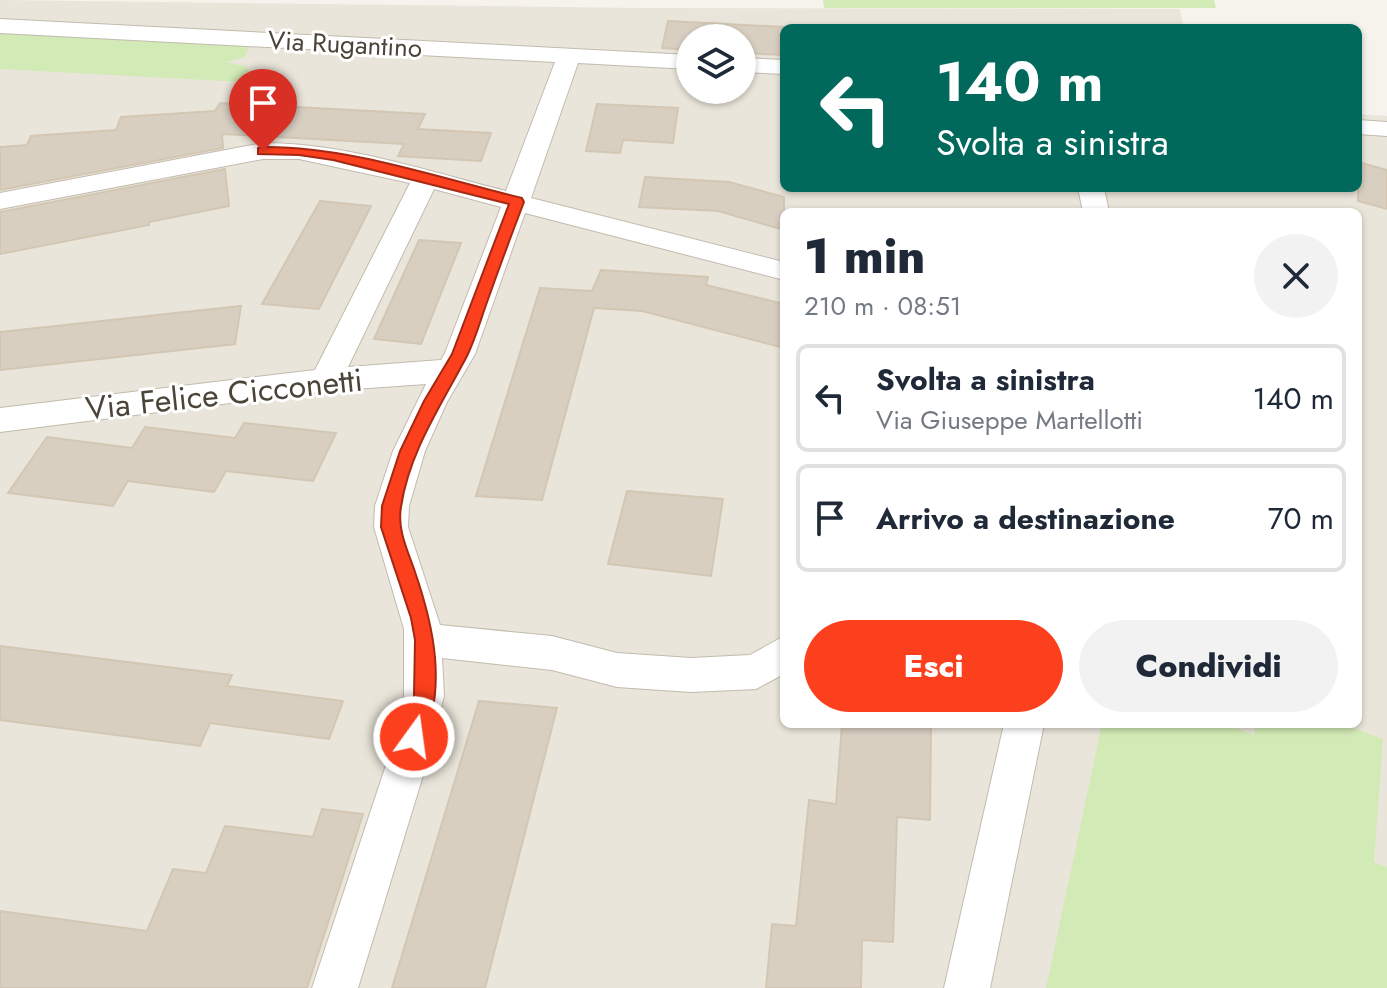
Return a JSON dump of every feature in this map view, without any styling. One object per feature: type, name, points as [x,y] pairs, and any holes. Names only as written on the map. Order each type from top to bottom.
[{"type":"street","name":"Via Rugantino","points":[[0,26],[676,61]]},
{"type":"street","points":[[335,988],[421,715],[425,640],[390,517],[409,451],[448,371],[460,354],[569,56]]},
{"type":"street","points":[[756,66],[780,67]]},
{"type":"street","points":[[1362,127],[1387,129]]},
{"type":"street","points":[[0,201],[263,151],[323,154],[780,270]]},
{"type":"street","points":[[326,380],[425,180]]},
{"type":"street","name":"Via Felice Cicconetti","points":[[0,420],[326,380],[448,371]]},
{"type":"street","points":[[425,640],[552,653],[617,670],[691,675],[756,672],[780,656]]},
{"type":"street","points":[[967,988],[1023,728]]},
{"type":"shaded area","points":[[0,0],[642,8],[1180,9],[1182,24],[780,24],[780,192],[1362,192],[1362,114],[1387,116],[1387,988],[0,988]]},
{"type":"green space","points":[[823,0],[1214,0],[1216,8],[824,8]]},
{"type":"green space","points":[[0,32],[249,46],[245,57],[226,62],[249,70],[243,82],[0,69]]},
{"type":"green space","points":[[1101,728],[1236,728],[1254,735],[1255,728],[1354,728],[1383,739],[1374,862],[1387,867],[1387,988],[1046,988]]},
{"type":"building","points":[[668,21],[726,24],[676,24],[676,49],[662,48]]},
{"type":"building","points":[[756,26],[780,27],[780,55],[756,54]]},
{"type":"building","points":[[220,103],[425,114],[418,129],[491,133],[481,161],[398,156],[404,144],[222,134],[223,148],[0,190],[0,147],[27,145],[31,136],[116,130],[121,117],[215,111]]},
{"type":"building","points":[[597,104],[678,108],[673,143],[623,140],[620,153],[586,151]]},
{"type":"building","points":[[1362,163],[1387,170],[1387,209],[1358,201],[1358,192],[1362,192]]},
{"type":"building","points":[[225,169],[229,206],[0,254],[0,212]]},
{"type":"building","points":[[645,177],[729,182],[784,197],[784,208],[780,208],[780,229],[718,211],[639,207]]},
{"type":"building","points":[[320,201],[371,206],[319,309],[262,304]]},
{"type":"building","points":[[419,240],[461,243],[421,344],[374,339]]},
{"type":"building","points":[[601,270],[708,277],[706,285],[780,303],[780,347],[642,311],[594,308],[542,500],[476,496],[540,288],[592,291]]},
{"type":"building","points":[[241,306],[235,344],[0,370],[0,332]]},
{"type":"building","points":[[244,423],[336,433],[313,481],[226,471],[214,492],[128,481],[113,506],[8,493],[47,437],[132,448],[145,427],[235,438]]},
{"type":"building","points":[[627,491],[723,499],[711,576],[608,564]]},
{"type":"building","points":[[0,646],[232,675],[227,686],[343,701],[329,739],[210,723],[200,746],[0,720]]},
{"type":"building","points":[[479,701],[557,708],[485,988],[392,988]]},
{"type":"building","points":[[842,728],[931,728],[930,820],[897,817],[893,942],[862,940],[861,988],[766,988],[772,924],[796,926],[809,800],[836,804]]},
{"type":"building","points":[[322,809],[363,814],[307,988],[0,988],[0,911],[147,931],[173,869],[206,873],[225,826],[313,837]]},
{"type":"route","points":[[263,151],[299,151],[333,156],[517,202],[460,354],[432,401],[409,451],[392,506],[391,527],[421,618],[425,640],[424,696],[414,737]]}]
